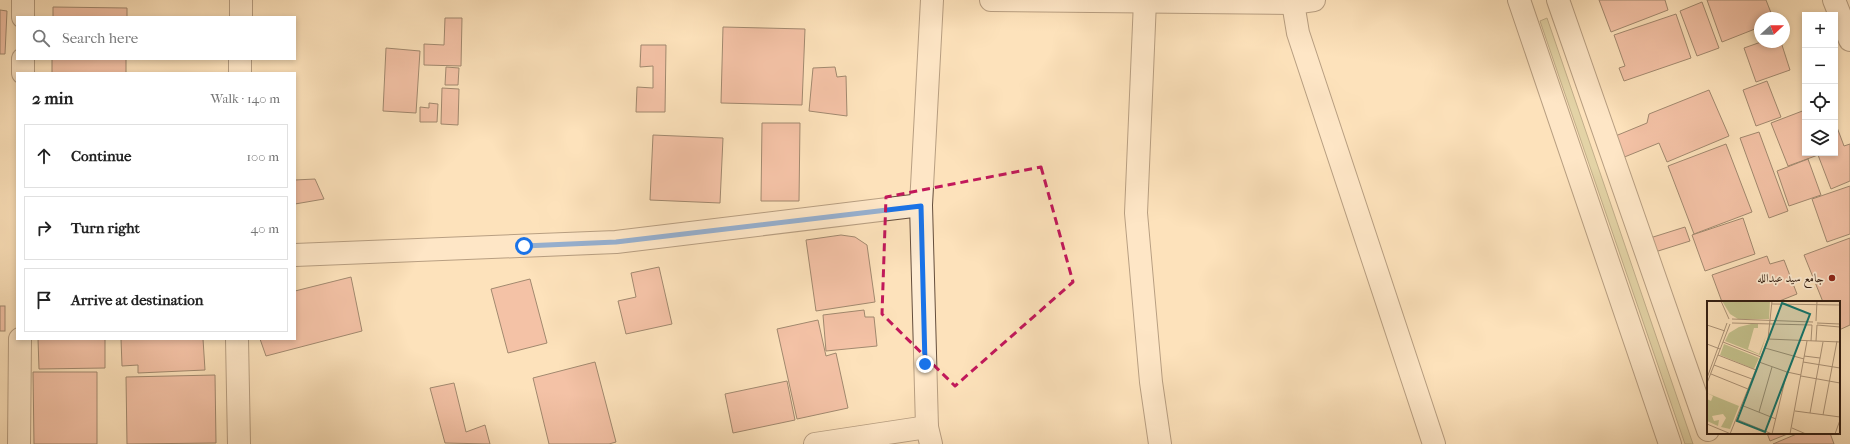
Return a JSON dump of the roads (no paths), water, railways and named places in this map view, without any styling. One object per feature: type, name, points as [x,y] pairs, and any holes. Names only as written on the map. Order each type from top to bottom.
[{"type":"street","points":[[23,0],[23,16]]},
{"type":"street","points":[[241,0],[241,16]]},
{"type":"street","points":[[815,444],[929,436],[921,206],[932,0]]},
{"type":"street","points":[[991,0],[1293,3],[1314,0]]},
{"type":"street","points":[[1519,0],[1670,444]]},
{"type":"street","points":[[1558,0],[1707,427]]},
{"type":"street","points":[[1834,0],[1850,40]]},
{"type":"street","points":[[1145,1],[1136,213],[1151,382],[1160,444]]},
{"type":"street","points":[[1293,3],[1298,33],[1434,444]]},
{"type":"street","points":[[23,60],[23,72]]},
{"type":"street","points":[[240,60],[240,72]]},
{"type":"street","points":[[296,255],[616,242],[921,206]]},
{"type":"street","points":[[19,444],[20,340]]},
{"type":"street","points":[[237,340],[239,444]]},
{"type":"street","points":[[1709,434],[1713,444]]},
{"type":"place","name":"جامع سيد عبدالله","points":[[1832,278]]}]
